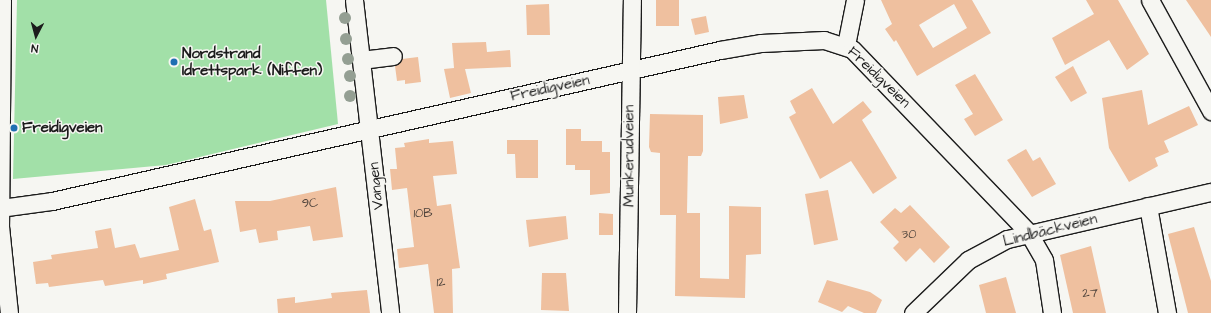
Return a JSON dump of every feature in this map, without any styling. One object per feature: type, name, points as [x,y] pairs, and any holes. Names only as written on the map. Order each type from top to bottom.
[{"type":"street","points":[[2,0],[0,226],[9,313]]},
{"type":"street","name":"Vangen","points":[[354,0],[390,313]]},
{"type":"street","name":"Munkerudveien","points":[[627,313],[632,0]]},
{"type":"street","points":[[846,45],[855,0]]},
{"type":"street","points":[[1150,0],[1211,111]]},
{"type":"street","name":"Freidigveien","points":[[0,208],[52,201],[370,130],[631,68],[761,43],[824,40],[846,45],[895,91],[1028,232],[1044,260],[1052,313]]},
{"type":"street","points":[[361,60],[393,56]]},
{"type":"street","name":"Lindbäckveien","points":[[913,313],[968,260],[984,249],[1028,232],[1211,192]]},
{"type":"street","points":[[1148,206],[1167,313]]},
{"type":"green space","name":"Nordstrand Idrettspark (Niffen)","points":[[17,0],[326,0],[338,124],[166,165],[13,179]]},
{"type":"building","points":[[656,0],[679,0],[679,26],[656,26]]},
{"type":"building","points":[[881,0],[972,0],[991,33],[917,76],[896,40],[894,42],[885,29],[892,24]],"holes":[[[954,4],[967,28],[933,48],[919,25]]]},
{"type":"building","points":[[1086,0],[1118,0],[1149,54],[1127,70],[1109,40],[1065,65],[1052,38],[1094,14]]},
{"type":"building","points":[[1186,0],[1211,0],[1211,37]]},
{"type":"building","points":[[549,4],[550,35],[527,35],[526,5]]},
{"type":"building","points":[[706,16],[709,32],[695,35],[691,19]]},
{"type":"building","points":[[486,42],[487,52],[510,50],[511,67],[465,69],[471,93],[450,98],[444,69],[454,68],[452,43]]},
{"type":"building","points":[[418,57],[421,82],[405,84],[405,80],[397,81],[395,66],[402,59]]},
{"type":"building","points":[[1073,66],[1087,93],[1071,102],[1055,77]]},
{"type":"building","points":[[975,74],[1003,120],[975,136],[964,119],[973,114],[955,85]]},
{"type":"building","points":[[812,88],[833,124],[863,101],[872,112],[862,120],[897,178],[873,194],[851,161],[820,179],[789,117],[796,113],[790,101]]},
{"type":"building","points":[[1142,90],[1148,125],[1189,106],[1198,125],[1164,141],[1169,152],[1155,158],[1158,166],[1129,182],[1109,148],[1102,98]]},
{"type":"building","points":[[744,95],[748,118],[720,124],[718,97]]},
{"type":"building","points":[[650,114],[703,115],[703,151],[701,156],[688,156],[687,213],[700,213],[700,278],[729,279],[729,206],[761,207],[761,254],[746,255],[745,298],[675,296],[676,215],[660,215],[660,153],[651,152],[649,147]]},
{"type":"building","points":[[566,129],[581,129],[581,141],[602,141],[602,152],[610,152],[610,193],[590,195],[590,170],[575,170],[575,165],[566,165]]},
{"type":"building","points":[[429,139],[429,143],[453,141],[457,174],[433,176],[437,206],[451,204],[460,268],[452,269],[453,313],[434,313],[428,264],[399,268],[397,249],[414,247],[407,188],[392,190],[390,169],[397,169],[395,148],[405,147],[404,143]]},
{"type":"building","points":[[507,140],[538,140],[538,178],[516,178],[515,154],[507,154]]},
{"type":"building","points":[[1026,149],[1033,161],[1040,157],[1056,184],[1032,197],[1007,160]]},
{"type":"building","points":[[336,187],[343,237],[313,241],[310,226],[277,231],[278,240],[259,243],[256,229],[240,232],[235,201],[270,201]]},
{"type":"building","points":[[828,190],[838,240],[814,245],[805,194]]},
{"type":"building","points":[[195,199],[204,231],[211,229],[219,262],[166,274],[167,279],[143,284],[143,280],[105,286],[103,280],[49,287],[48,283],[36,284],[33,262],[52,259],[51,255],[98,248],[95,231],[111,228],[115,248],[135,244],[140,258],[179,250],[169,207]]},
{"type":"building","points":[[910,205],[950,247],[934,263],[920,248],[906,262],[893,248],[899,242],[880,222],[895,208],[901,213]]},
{"type":"building","points":[[599,213],[613,214],[613,235],[599,235]]},
{"type":"building","points":[[566,216],[568,239],[529,247],[526,220]]},
{"type":"building","points":[[1194,227],[1211,281],[1211,313],[1188,313],[1168,234]]},
{"type":"building","points":[[1091,246],[1106,313],[1073,313],[1060,255]]},
{"type":"building","points":[[542,273],[566,273],[569,311],[541,310]]},
{"type":"building","points":[[1006,277],[1016,313],[986,313],[979,285]]},
{"type":"building","points":[[827,280],[870,292],[882,300],[876,313],[864,313],[848,306],[842,312],[818,302]]},
{"type":"building","points":[[367,290],[370,313],[278,313],[277,299],[295,297],[295,303],[332,298],[331,293]]},
{"type":"place","name":"Nordstrand Idrettspark (Niffen)","points":[[174,62]]},
{"type":"place","name":"Freidigveien","points":[[14,128]]}]
